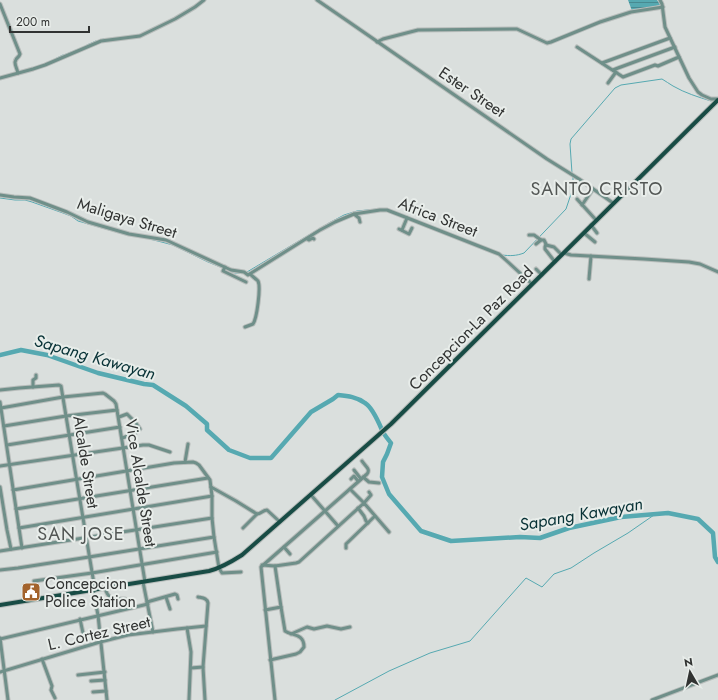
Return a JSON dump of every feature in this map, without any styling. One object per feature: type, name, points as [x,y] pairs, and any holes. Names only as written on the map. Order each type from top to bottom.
[{"type":"main road","name":"Concepcion-La Paz Road","points":[[0,605],[209,571],[231,563],[388,427],[718,99]]},
{"type":"street","points":[[0,78],[33,70],[101,41],[140,36],[175,19],[204,0]]},
{"type":"street","name":"Ester Street","points":[[318,0],[613,204]]},
{"type":"street","points":[[660,0],[663,7],[664,25],[689,78],[698,92],[702,95],[718,99]]},
{"type":"street","points":[[0,4],[20,54],[15,61],[18,73]]},
{"type":"street","points":[[377,42],[418,30],[517,29],[547,43],[600,22],[631,12],[663,7]]},
{"type":"street","points":[[602,63],[670,38]]},
{"type":"street","points":[[576,47],[623,77],[655,65],[658,66],[679,57]]},
{"type":"street","points":[[608,83],[614,71],[618,68],[675,47]]},
{"type":"street","points":[[582,205],[593,189]]},
{"type":"street","name":"Maligaya Street","points":[[0,195],[16,198],[30,198],[88,222],[130,234],[166,240],[224,268],[248,275],[250,274]]},
{"type":"street","points":[[576,199],[596,220]]},
{"type":"street","name":"Africa Street","points":[[250,274],[335,222],[354,214],[387,210],[499,254],[532,284]]},
{"type":"street","points":[[354,214],[359,218],[360,222]]},
{"type":"street","points":[[407,218],[401,230],[409,234],[412,228]]},
{"type":"street","points":[[591,225],[597,233]]},
{"type":"street","points":[[584,233],[594,242]]},
{"type":"street","points":[[529,236],[534,235],[544,240],[546,249],[555,262]]},
{"type":"street","points":[[307,238],[309,240],[313,238],[314,240]]},
{"type":"street","points":[[536,244],[539,238]]},
{"type":"street","points":[[546,245],[563,254],[644,258],[695,263],[718,272]]},
{"type":"street","points":[[589,279],[591,256]]},
{"type":"street","points":[[224,268],[223,271],[226,273],[246,282]]},
{"type":"street","points":[[536,269],[542,275]]},
{"type":"street","points":[[245,327],[253,324],[257,314],[258,281],[250,274]]},
{"type":"street","points":[[0,390],[34,387],[33,380],[36,378],[36,375]]},
{"type":"street","name":"Alcalde Street","points":[[34,387],[61,386],[92,573],[105,672],[107,700]]},
{"type":"street","name":"Vice Alcalde Street","points":[[63,397],[105,394],[116,403],[134,509],[152,632]]},
{"type":"street","points":[[1,408],[63,397]]},
{"type":"street","points":[[0,402],[22,548]]},
{"type":"street","points":[[4,426],[66,416],[117,410]]},
{"type":"street","points":[[119,417],[127,414],[140,429],[134,434],[122,438]]},
{"type":"street","points":[[7,445],[120,427]]},
{"type":"street","points":[[185,462],[188,444]]},
{"type":"street","points":[[0,466],[149,445],[170,452]]},
{"type":"street","points":[[275,700],[260,568],[325,512],[369,471],[362,461]]},
{"type":"street","points":[[13,490],[174,463],[193,462],[199,465],[211,482],[212,518],[219,568],[222,572],[242,572]]},
{"type":"street","points":[[354,470],[361,479]]},
{"type":"street","points":[[351,478],[354,476],[369,482],[379,483]]},
{"type":"street","points":[[16,509],[208,478]]},
{"type":"street","points":[[0,487],[11,549]]},
{"type":"street","points":[[211,487],[257,514]]},
{"type":"street","points":[[350,489],[365,503],[389,532]]},
{"type":"street","points":[[262,565],[275,566],[299,562],[364,503],[371,495],[369,492]]},
{"type":"street","points":[[311,495],[338,526]]},
{"type":"street","points":[[19,528],[212,496]]},
{"type":"street","points":[[358,508],[368,523]]},
{"type":"street","points":[[243,528],[257,514],[267,510],[280,522]]},
{"type":"street","points":[[346,548],[347,543],[376,516]]},
{"type":"street","points":[[0,551],[212,518]]},
{"type":"street","points":[[0,570],[214,537]]},
{"type":"street","points":[[284,547],[290,554]]},
{"type":"street","points":[[34,581],[217,552]]},
{"type":"street","points":[[270,660],[296,654],[304,647],[304,643],[298,636],[285,631],[275,566]]},
{"type":"street","points":[[105,588],[106,593],[113,599],[124,599]]},
{"type":"street","points":[[8,700],[0,638],[80,620],[176,594],[178,599]]},
{"type":"street","points":[[166,597],[170,609]]},
{"type":"street","points":[[198,597],[206,599],[208,603],[203,667],[205,700]]},
{"type":"street","points":[[264,610],[281,607]]},
{"type":"street","points":[[80,620],[83,633]]},
{"type":"street","name":"L. Cortez Street","points":[[0,672],[100,642],[133,634],[206,626]]},
{"type":"street","points":[[291,634],[307,627],[314,628],[327,626],[341,629],[350,627]]},
{"type":"street","points":[[187,628],[191,652],[188,700]]},
{"type":"street","points":[[42,659],[52,686],[51,690],[55,698]]},
{"type":"street","points":[[190,668],[203,667]]},
{"type":"street","points":[[78,675],[105,672]]},
{"type":"street","points":[[652,700],[718,675]]},
{"type":"street","points":[[91,681],[105,680]]},
{"type":"street","points":[[93,692],[106,691]]},
{"type":"water","points":[[628,0],[657,0],[661,5],[632,11]]},
{"type":"waterway","points":[[103,39],[116,38]]},
{"type":"waterway","points":[[87,45],[96,41]]},
{"type":"waterway","points":[[64,55],[86,46]]},
{"type":"waterway","points":[[55,59],[63,55]]},
{"type":"waterway","points":[[572,173],[571,139],[615,88],[621,85],[662,79],[682,91],[711,101]]},
{"type":"waterway","points":[[502,255],[513,256],[524,253],[566,209],[573,188],[573,177]]},
{"type":"waterway","points":[[0,198],[32,202],[71,216],[78,221],[127,235]]},
{"type":"waterway","points":[[247,272],[344,215],[357,211],[378,209]]},
{"type":"waterway","points":[[150,239],[173,245],[223,268]]},
{"type":"waterway","points":[[226,270],[235,273],[242,273]]},
{"type":"waterway","name":"Sapang Kawayan","points":[[0,355],[21,350],[47,355],[98,373],[153,385],[186,406],[207,424],[207,430],[229,450],[250,458],[271,458],[311,412],[338,395],[359,399],[368,405],[375,415],[384,434],[391,443],[383,462],[382,477],[389,494],[421,531],[451,541],[520,537],[540,538],[569,528],[621,517],[668,513],[698,519],[713,533],[715,557],[718,562]]},
{"type":"waterway","points":[[335,700],[389,671],[430,653],[470,641],[526,578],[542,587],[554,574],[571,568],[654,515]]},
{"type":"place","name":"Concepcion Police Station","points":[[31,592]]},
{"type":"district","name":"SANTO CRISTO","points":[[597,189]]},
{"type":"district","name":"SAN JOSE","points":[[81,534]]}]
